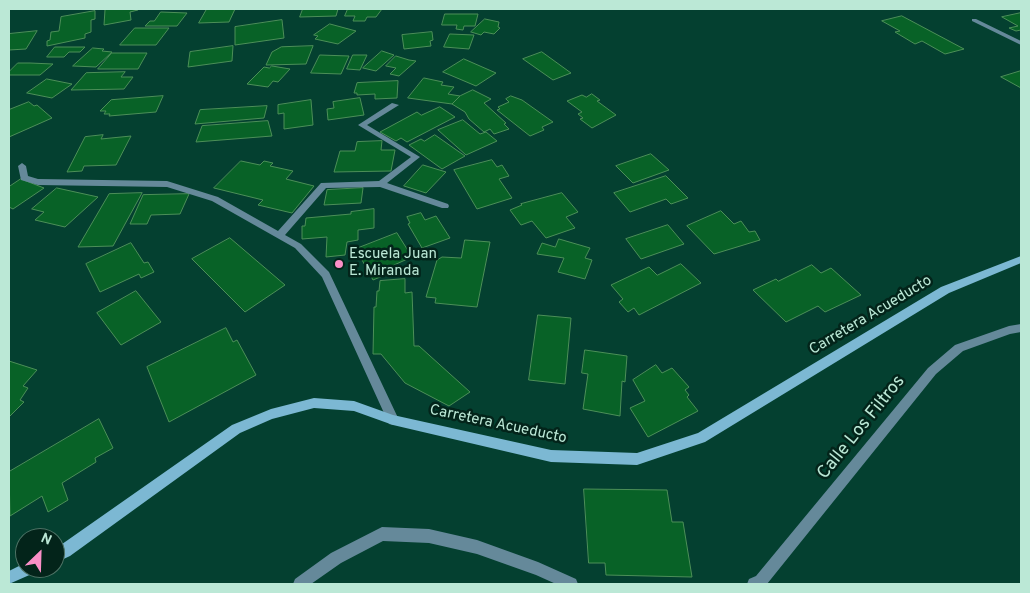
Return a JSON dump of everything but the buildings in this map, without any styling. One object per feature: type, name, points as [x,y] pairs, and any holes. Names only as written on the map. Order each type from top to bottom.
[{"type":"street","points":[[974,20],[1021,43]]},
{"type":"street","points":[[381,184],[416,157],[362,125],[395,105]]},
{"type":"street","points":[[22,166],[24,178],[38,182],[167,184],[215,199],[298,246],[326,275],[394,420]]},
{"type":"street","points":[[279,236],[324,185],[381,184],[445,206]]},
{"type":"street","name":"Carretera Acueducto","points":[[65,551],[236,429],[271,414],[314,403],[354,406],[394,420],[551,456],[637,459],[702,438],[945,290],[1021,259]]},
{"type":"street","name":"Calle Los Filtros","points":[[759,583],[932,371],[959,348],[1009,330],[1021,328]]},
{"type":"street","points":[[300,584],[336,558],[382,534],[429,536],[477,547],[538,569],[571,584]]},
{"type":"place","name":"Escuela Juan E. Miranda","points":[[339,264]]}]
